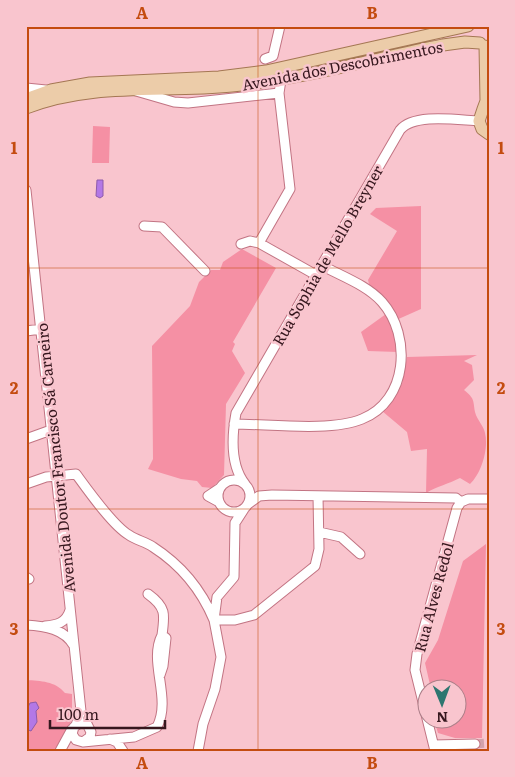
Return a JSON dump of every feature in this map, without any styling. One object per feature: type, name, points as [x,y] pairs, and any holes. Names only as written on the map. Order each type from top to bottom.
[{"type":"main road","name":"Avenida dos Descobrimentos","points":[[26,99],[51,90],[90,83],[219,77],[259,72],[468,26]]},
{"type":"main road","points":[[475,26],[475,34],[485,46],[486,107],[479,121],[488,135]]},
{"type":"main road","name":"Avenida dos Descobrimentos","points":[[26,108],[75,93],[229,86],[281,80],[443,45],[465,42],[485,46]]},
{"type":"street","points":[[265,59],[273,56],[280,26]]},
{"type":"street","points":[[259,243],[290,189],[279,92],[281,80]]},
{"type":"street","points":[[26,88],[51,90]]},
{"type":"street","points":[[132,90],[174,102],[188,103],[279,92]]},
{"type":"street","name":"Rua Sophia de Mello Breyner","points":[[246,506],[250,495],[236,470],[234,424],[236,412],[405,124],[416,120],[479,121]]},
{"type":"street","name":"Avenida Doutor Francisco Sá Carneiro","points":[[26,190],[81,711],[74,727]]},
{"type":"street","points":[[144,226],[162,227],[205,271]]},
{"type":"street","points":[[242,244],[250,242],[259,243],[316,275]]},
{"type":"street","points":[[234,424],[318,425],[340,424],[363,419],[379,409],[399,381],[402,363],[399,337],[389,311],[371,292],[321,265]]},
{"type":"street","points":[[26,331],[41,330]]},
{"type":"street","points":[[26,438],[51,430]]},
{"type":"street","name":"Rua Sophia de Mello Breyner","points":[[221,505],[208,496],[223,485],[233,470],[235,458]]},
{"type":"street","points":[[26,484],[56,475],[76,474],[96,500],[128,535],[152,546],[182,568],[206,601],[214,620],[220,657],[215,689],[203,724],[198,751]]},
{"type":"street","points":[[223,485],[236,480],[256,492],[272,495]]},
{"type":"street","points":[[221,505],[234,512],[259,496],[272,495],[456,498],[461,502],[468,499],[489,499]]},
{"type":"street","points":[[214,620],[235,620],[254,616],[307,573],[318,559],[318,496]]},
{"type":"street","name":"Rua Alves Redol","points":[[434,748],[415,670],[417,654],[457,508],[461,502]]},
{"type":"street","points":[[221,505],[234,523]]},
{"type":"street","points":[[214,620],[217,597],[234,577],[234,523],[246,506]]},
{"type":"street","points":[[318,532],[341,537],[360,554]]},
{"type":"street","points":[[74,727],[73,737],[81,742],[128,737],[147,733],[157,727],[164,709],[160,675],[164,666],[166,638],[162,635],[164,616],[160,602],[148,594]]},
{"type":"street","points":[[26,625],[40,626],[61,623],[68,617],[70,607]]},
{"type":"street","points":[[40,626],[64,634],[74,646]]},
{"type":"street","points":[[60,751],[74,727],[85,723],[96,735],[117,742],[123,750]]},
{"type":"street","points":[[60,751],[90,737],[91,728]]},
{"type":"street","points":[[123,750],[128,737]]},
{"type":"street","points":[[434,748],[475,744]]},
{"type":"shaded area","points":[[93,126],[110,127],[109,163],[92,163]]},
{"type":"shaded area","points":[[97,180],[103,180],[103,196],[100,198],[96,196]]},
{"type":"shaded area","points":[[421,206],[421,309],[394,321],[371,292],[368,280],[397,231],[370,214],[376,208]]},
{"type":"shaded area","points":[[242,249],[276,268],[233,342],[235,344],[232,351],[245,373],[226,404],[224,475],[212,488],[202,487],[197,481],[181,479],[148,469],[153,459],[152,346],[190,306],[199,282],[211,270],[220,270],[223,262]]},
{"type":"shaded area","points":[[386,314],[396,339],[398,352],[368,351],[361,332]]},
{"type":"shaded area","points":[[477,355],[464,361],[472,365],[474,380],[464,390],[473,400],[476,415],[485,433],[486,446],[481,468],[470,484],[460,478],[426,493],[427,449],[411,451],[407,432],[382,411],[402,384],[407,357]]},
{"type":"shaded area","points":[[486,544],[482,738],[455,738],[438,733],[437,730],[468,730],[468,680],[429,680],[425,663],[438,640],[463,561]]},
{"type":"shaded area","points":[[26,680],[47,682],[57,686],[65,693],[72,694],[72,720],[54,751],[26,751]]},
{"type":"shaded area","points":[[36,702],[39,708],[36,711],[37,722],[31,731],[26,729],[26,711],[30,703]]},
{"type":"tunnel","points":[[475,744],[489,743]]}]
